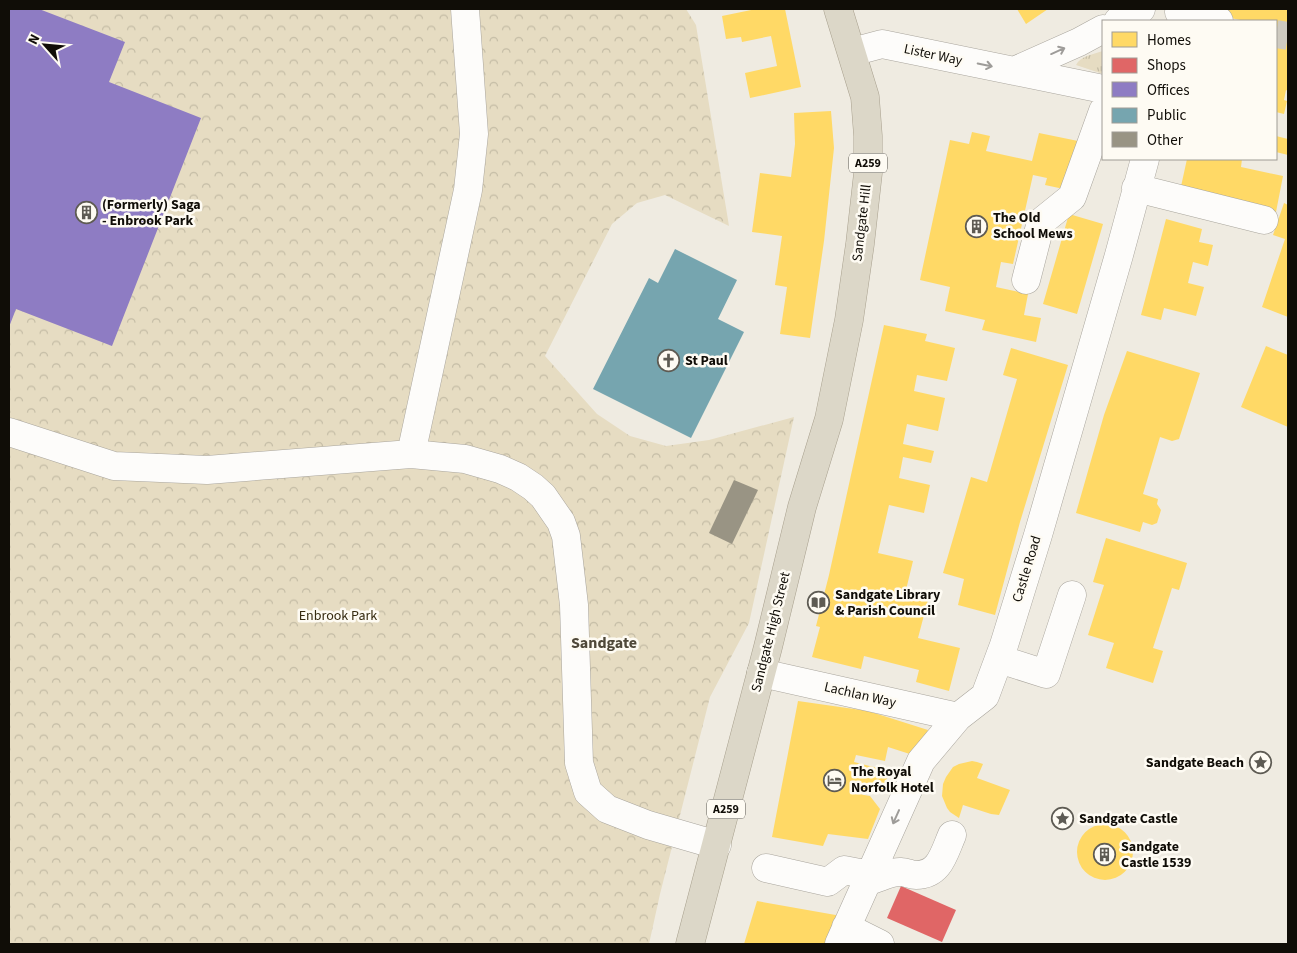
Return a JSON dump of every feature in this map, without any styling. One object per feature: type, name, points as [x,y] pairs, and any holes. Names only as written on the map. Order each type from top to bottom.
[{"type":"highway","name":"Sandgate Hill","points":[[838,9],[865,97],[868,136],[868,173],[849,320]]},
{"type":"highway","name":"Sandgate High Street","points":[[690,944],[802,507],[829,419],[849,320]]},
{"type":"street","points":[[411,454],[468,190],[474,134],[465,9]]},
{"type":"street","points":[[1120,20],[1141,9]]},
{"type":"street","points":[[1178,14],[1213,20]]},
{"type":"street","points":[[1014,71],[1102,30]]},
{"type":"street","name":"Lister Way","points":[[852,52],[882,44],[1102,89]]},
{"type":"street","points":[[1026,280],[1042,222],[1072,197],[1102,114]]},
{"type":"street","name":"Castle Road","points":[[843,936],[921,761],[958,718],[984,696],[999,659],[1041,526],[1145,160]]},
{"type":"street","points":[[1136,188],[1264,220]]},
{"type":"street","points":[[9,432],[114,466],[207,470],[411,454],[465,459],[518,477],[543,496],[561,522],[566,536],[574,605],[579,763],[588,792],[607,809],[648,825],[716,845]]},
{"type":"street","points":[[999,659],[1046,674],[1072,595]]},
{"type":"street","name":"Lachlan Way","points":[[761,673],[958,718]]},
{"type":"street","points":[[766,868],[828,882],[844,870],[868,879],[899,872],[913,875],[923,874],[933,871],[942,859],[952,835]]},
{"type":"street","points":[[843,936],[880,944]]},
{"type":"green space","name":"Enbrook Park","points":[[9,9],[686,9],[696,25],[729,226],[665,195],[637,203],[612,224],[545,356],[597,414],[630,436],[666,446],[709,440],[794,417],[749,623],[710,697],[649,944],[9,944]]},
{"type":"green space","points":[[1102,51],[1102,74],[1076,65],[1084,57]]},
{"type":"building: Homes","points":[[756,9],[785,9],[801,87],[750,98],[745,73],[777,66],[771,36],[742,42],[741,37],[726,39],[722,16]]},
{"type":"building: Homes","points":[[1017,9],[1048,9],[1026,24]]},
{"type":"building: Homes","points":[[1213,9],[1288,9],[1288,91],[1286,90],[1284,100],[1287,101],[1284,114],[1277,112],[1277,20],[1240,20],[1212,14]]},
{"type":"building: Homes","points":[[831,111],[834,148],[824,241],[810,338],[780,334],[787,287],[775,285],[782,236],[752,232],[760,173],[791,177],[795,144],[794,113]]},
{"type":"building: Homes","name":"The Old School Mews","points":[[972,132],[990,136],[986,151],[1032,161],[1039,133],[1083,142],[1073,191],[1045,185],[1047,178],[1033,175],[1013,264],[1001,262],[996,287],[1028,294],[1024,315],[1041,318],[1036,342],[982,330],[985,320],[945,311],[950,287],[920,280],[950,140],[969,144]]},
{"type":"building: Homes","points":[[1277,136],[1288,139],[1288,155],[1277,152]]},
{"type":"building: Homes","points":[[1187,160],[1242,160],[1241,167],[1283,176],[1276,212],[1180,191]]},
{"type":"building: Homes","points":[[1284,203],[1288,205],[1288,317],[1262,307],[1285,239],[1273,235]]},
{"type":"building: Homes","points":[[1069,214],[1103,224],[1077,314],[1043,304]]},
{"type":"building: Homes","points":[[1166,219],[1202,229],[1199,242],[1213,245],[1208,266],[1193,262],[1188,283],[1204,287],[1196,316],[1164,308],[1161,320],[1141,315]]},
{"type":"building: Homes","points":[[884,325],[927,334],[925,341],[955,348],[947,381],[917,375],[914,391],[945,398],[938,431],[907,424],[903,444],[934,451],[931,463],[903,457],[899,478],[930,485],[924,513],[889,505],[878,553],[913,561],[905,594],[928,600],[918,638],[960,648],[949,691],[916,682],[919,670],[864,656],[861,669],[812,657],[820,627],[816,626]]},
{"type":"building: Homes","points":[[1266,346],[1288,355],[1288,427],[1241,407]]},
{"type":"building: Homes","points":[[1011,348],[1068,365],[1020,522],[995,615],[958,605],[964,579],[943,573],[971,477],[987,482],[1017,379],[1003,375]]},
{"type":"building: Homes","points":[[1127,351],[1200,373],[1179,439],[1172,441],[1160,437],[1143,494],[1158,499],[1157,504],[1161,510],[1157,523],[1152,525],[1143,522],[1140,532],[1076,513],[1104,415]]},
{"type":"building: Homes","points":[[1106,538],[1187,563],[1179,590],[1172,588],[1153,648],[1163,651],[1153,683],[1106,668],[1114,643],[1088,635],[1104,585],[1093,582]]},
{"type":"building: Homes","name":"The Royal Norfolk Hotel","points":[[798,701],[868,711],[928,730],[916,756],[888,747],[885,761],[856,755],[854,762],[889,771],[882,794],[854,788],[853,793],[870,796],[880,809],[868,839],[828,834],[823,846],[772,837]]},
{"type":"building: Homes","points":[[972,761],[983,764],[977,778],[1010,790],[999,815],[963,805],[959,818],[947,808],[942,796],[946,777],[953,767]]},
{"type":"building: Homes","name":"Sandgate Castle 1539","points":[[1105,824],[1116,826],[1125,832],[1131,841],[1133,852],[1131,863],[1125,872],[1116,878],[1105,880],[1094,878],[1085,872],[1079,863],[1077,852],[1079,841],[1085,832],[1094,826]]},
{"type":"building: Homes","points":[[757,901],[847,917],[835,944],[744,944]]},
{"type":"building: Shops","points":[[901,886],[956,910],[942,942],[887,918]]},
{"type":"building: Offices","name":"(Formerly) Saga - Enbrook Park","points":[[9,9],[39,9],[125,42],[109,82],[201,118],[112,346],[16,309],[9,327]]},
{"type":"building: Public","name":"St Paul","points":[[675,249],[737,280],[718,319],[744,332],[691,438],[593,389],[649,278],[658,283]]},
{"type":"building: Other","points":[[734,480],[758,490],[732,544],[709,533]]},
{"type":"tunnel","points":[[1277,34],[1288,36]]},
{"type":"place","name":"(Formerly) Saga - Enbrook Park","points":[[86,213]]},
{"type":"place","name":"The Old School Mews","points":[[977,226]]},
{"type":"place","name":"St Paul","points":[[669,361]]},
{"type":"place","name":"Sandgate Library & Parish Council","points":[[819,603]]},
{"type":"place","name":"Sandgate Beach","points":[[1260,763]]},
{"type":"place","name":"The Royal Norfolk Hotel","points":[[835,780]]},
{"type":"place","name":"Sandgate Castle","points":[[1063,819]]},
{"type":"place","name":"Sandgate Castle 1539","points":[[1105,855]]},
{"type":"district","name":"Sandgate","points":[[604,643]]}]
